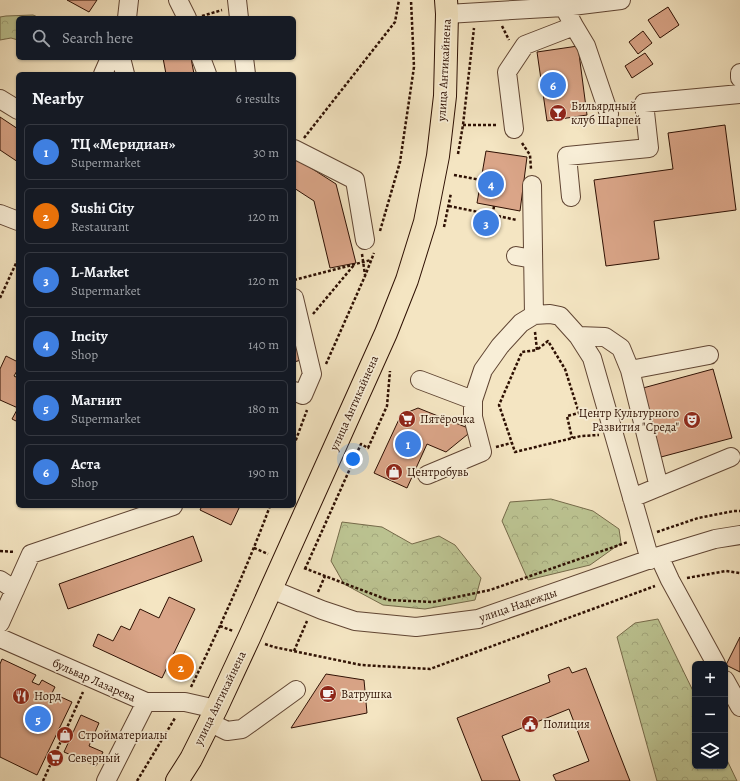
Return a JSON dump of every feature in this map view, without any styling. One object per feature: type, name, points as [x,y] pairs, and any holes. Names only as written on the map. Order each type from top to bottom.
[{"type":"main road","name":"улица Антикайнена","points":[[177,781],[191,759],[213,716],[386,333],[406,280],[424,222],[438,156],[445,96],[447,7]]},
{"type":"street","points":[[126,16],[129,0]]},
{"type":"street","points":[[178,0],[186,16]]},
{"type":"street","points":[[447,7],[564,7],[621,0]]},
{"type":"street","points":[[564,7],[586,46],[609,114]]},
{"type":"street","points":[[514,129],[507,72],[525,45],[574,26]]},
{"type":"street","points":[[104,72],[109,60]]},
{"type":"street","points":[[122,60],[124,72]]},
{"type":"street","points":[[202,60],[206,72]]},
{"type":"street","points":[[244,60],[246,72]]},
{"type":"street","points":[[740,73],[740,78]]},
{"type":"street","points":[[571,197],[567,156],[649,148],[644,103],[740,94]]},
{"type":"street","points":[[0,99],[16,109]]},
{"type":"street","points":[[296,150],[355,180],[370,244]]},
{"type":"street","points":[[532,185],[533,223],[525,258],[534,315]]},
{"type":"street","points":[[0,214],[16,220]]},
{"type":"street","points":[[296,307],[312,374],[303,395],[296,391]]},
{"type":"street","points":[[427,475],[482,452],[473,417],[473,400],[483,370],[500,346],[521,323],[534,315],[550,314],[560,316],[578,336],[592,358],[643,537],[670,580],[714,661]]},
{"type":"street","points":[[578,336],[605,337],[621,348],[630,370],[659,487]]},
{"type":"street","points":[[630,370],[709,355]]},
{"type":"street","points":[[420,380],[473,400]]},
{"type":"street","points":[[632,498],[731,457]]},
{"type":"street","points":[[0,624],[31,554],[167,508]]},
{"type":"street","name":"улица Надежды","points":[[270,589],[322,610],[355,621],[416,627],[478,619],[655,558],[715,539],[740,535]]},
{"type":"street","points":[[0,580],[15,590]]},
{"type":"street","name":"бульвар Лазарева","points":[[0,638],[146,702],[185,702],[213,716],[227,731],[242,729],[296,690]]},
{"type":"street","points":[[728,685],[740,707]]},
{"type":"street","points":[[106,781],[146,702]]},
{"type":"path","points":[[296,146],[395,22],[400,0]]},
{"type":"path","points":[[365,276],[363,263],[400,162],[414,67],[411,0]]},
{"type":"path","points":[[204,16],[238,8]]},
{"type":"path","points":[[464,125],[494,125]]},
{"type":"path","points":[[514,129],[530,155],[532,185]]},
{"type":"path","points":[[454,175],[481,180]]},
{"type":"path","points":[[449,206],[533,223]]},
{"type":"path","points":[[490,234],[494,206]]},
{"type":"path","points":[[325,366],[371,260],[370,244]]},
{"type":"path","points":[[296,280],[371,260]]},
{"type":"path","points":[[0,298],[16,263]]},
{"type":"path","points":[[301,328],[354,265]]},
{"type":"path","points":[[534,315],[537,350]]},
{"type":"path","points":[[572,438],[567,416],[579,413],[565,369],[548,342],[537,350],[522,352],[499,405],[515,452],[581,436],[613,434]]},
{"type":"path","points":[[296,440],[308,409]]},
{"type":"path","points":[[137,781],[185,702],[254,548],[269,508]]},
{"type":"path","points":[[254,548],[388,600],[433,602],[490,590],[698,518],[740,511]]},
{"type":"path","points":[[43,781],[89,678]]},
{"type":"green space","points":[[33,15],[35,16],[16,16],[16,39],[11,38],[0,40],[0,17],[6,16]]},
{"type":"green space","points":[[551,499],[593,511],[619,529],[621,543],[590,565],[528,580],[502,521],[510,502]]},
{"type":"green space","points":[[342,522],[382,527],[412,544],[439,536],[455,545],[481,578],[475,600],[425,609],[383,605],[344,584],[331,561]]},
{"type":"green space","points":[[658,619],[692,689],[692,769],[728,769],[728,762],[737,781],[657,781],[617,637],[635,623]]},
{"type":"building","points":[[67,0],[97,0],[89,12]]},
{"type":"building","points":[[668,7],[679,25],[660,38],[648,20]]},
{"type":"building","points":[[643,31],[652,43],[638,54],[629,42]]},
{"type":"building","points":[[578,46],[587,115],[547,121],[537,52]]},
{"type":"building","points":[[645,53],[653,64],[632,78],[625,66]]},
{"type":"building","points":[[163,60],[191,60],[194,72],[166,72]]},
{"type":"building","points":[[0,117],[16,128],[16,161],[0,150]]},
{"type":"building","points":[[725,125],[736,210],[654,221],[659,259],[606,266],[594,180],[673,169],[668,133]]},
{"type":"building","points":[[486,151],[527,157],[520,211],[477,203]]},
{"type":"building","points":[[297,159],[336,184],[356,263],[330,268],[314,201],[296,189]]},
{"type":"building","points":[[296,342],[301,360],[296,361]]},
{"type":"building","points":[[6,356],[16,361],[16,372],[14,376],[16,377],[16,407],[0,400],[0,369]]},
{"type":"building","points":[[713,369],[732,438],[661,457],[643,388]]},
{"type":"building","points":[[418,408],[473,430],[446,452],[427,444],[407,488],[374,473],[401,415]]},
{"type":"building","points":[[16,412],[16,421],[12,419]]},
{"type":"building","points":[[201,508],[239,508],[231,525],[200,510]]},
{"type":"building","points":[[193,536],[202,561],[68,609],[59,584]]},
{"type":"building","points":[[169,597],[195,609],[162,678],[93,646],[98,634],[113,641],[121,626],[130,630],[140,609],[159,618]]},
{"type":"building","points":[[740,637],[740,672],[728,666],[728,661]]},
{"type":"building","points":[[2,659],[36,675],[32,682],[39,685],[42,680],[55,687],[52,693],[72,702],[37,775],[0,757],[0,664]]},
{"type":"building","points":[[569,667],[572,673],[586,668],[630,781],[556,781],[553,775],[589,761],[569,709],[502,736],[520,781],[482,781],[457,718],[550,682],[548,675]]},
{"type":"building","points":[[326,674],[364,680],[367,713],[291,728]]},
{"type":"building","points":[[81,715],[99,723],[89,746],[103,752],[96,766],[64,752]]},
{"type":"place","name":"Аста","points":[[553,85]]},
{"type":"place","name":"Бильярдный клуб Шарпей","points":[[558,113]]},
{"type":"place","name":"Incity","points":[[491,184]]},
{"type":"place","name":"L-Market","points":[[486,223]]},
{"type":"place","name":"Пятёрочка","points":[[407,419]]},
{"type":"place","name":"Центр Культурного Развития \"Среда\"","points":[[692,420]]},
{"type":"place","name":"ТЦ «Меридиан»","points":[[408,444]]},
{"type":"place","name":"Центробувь","points":[[394,472]]},
{"type":"place","name":"Sushi City","points":[[181,667]]},
{"type":"place","name":"Ватрушка","points":[[328,694]]},
{"type":"place","name":"Норд","points":[[21,696]]},
{"type":"place","name":"Магнит","points":[[38,719]]},
{"type":"place","name":"Полиция","points":[[530,724]]},
{"type":"place","name":"Стройматериалы","points":[[65,735]]},
{"type":"place","name":"Северный","points":[[55,758]]}]
